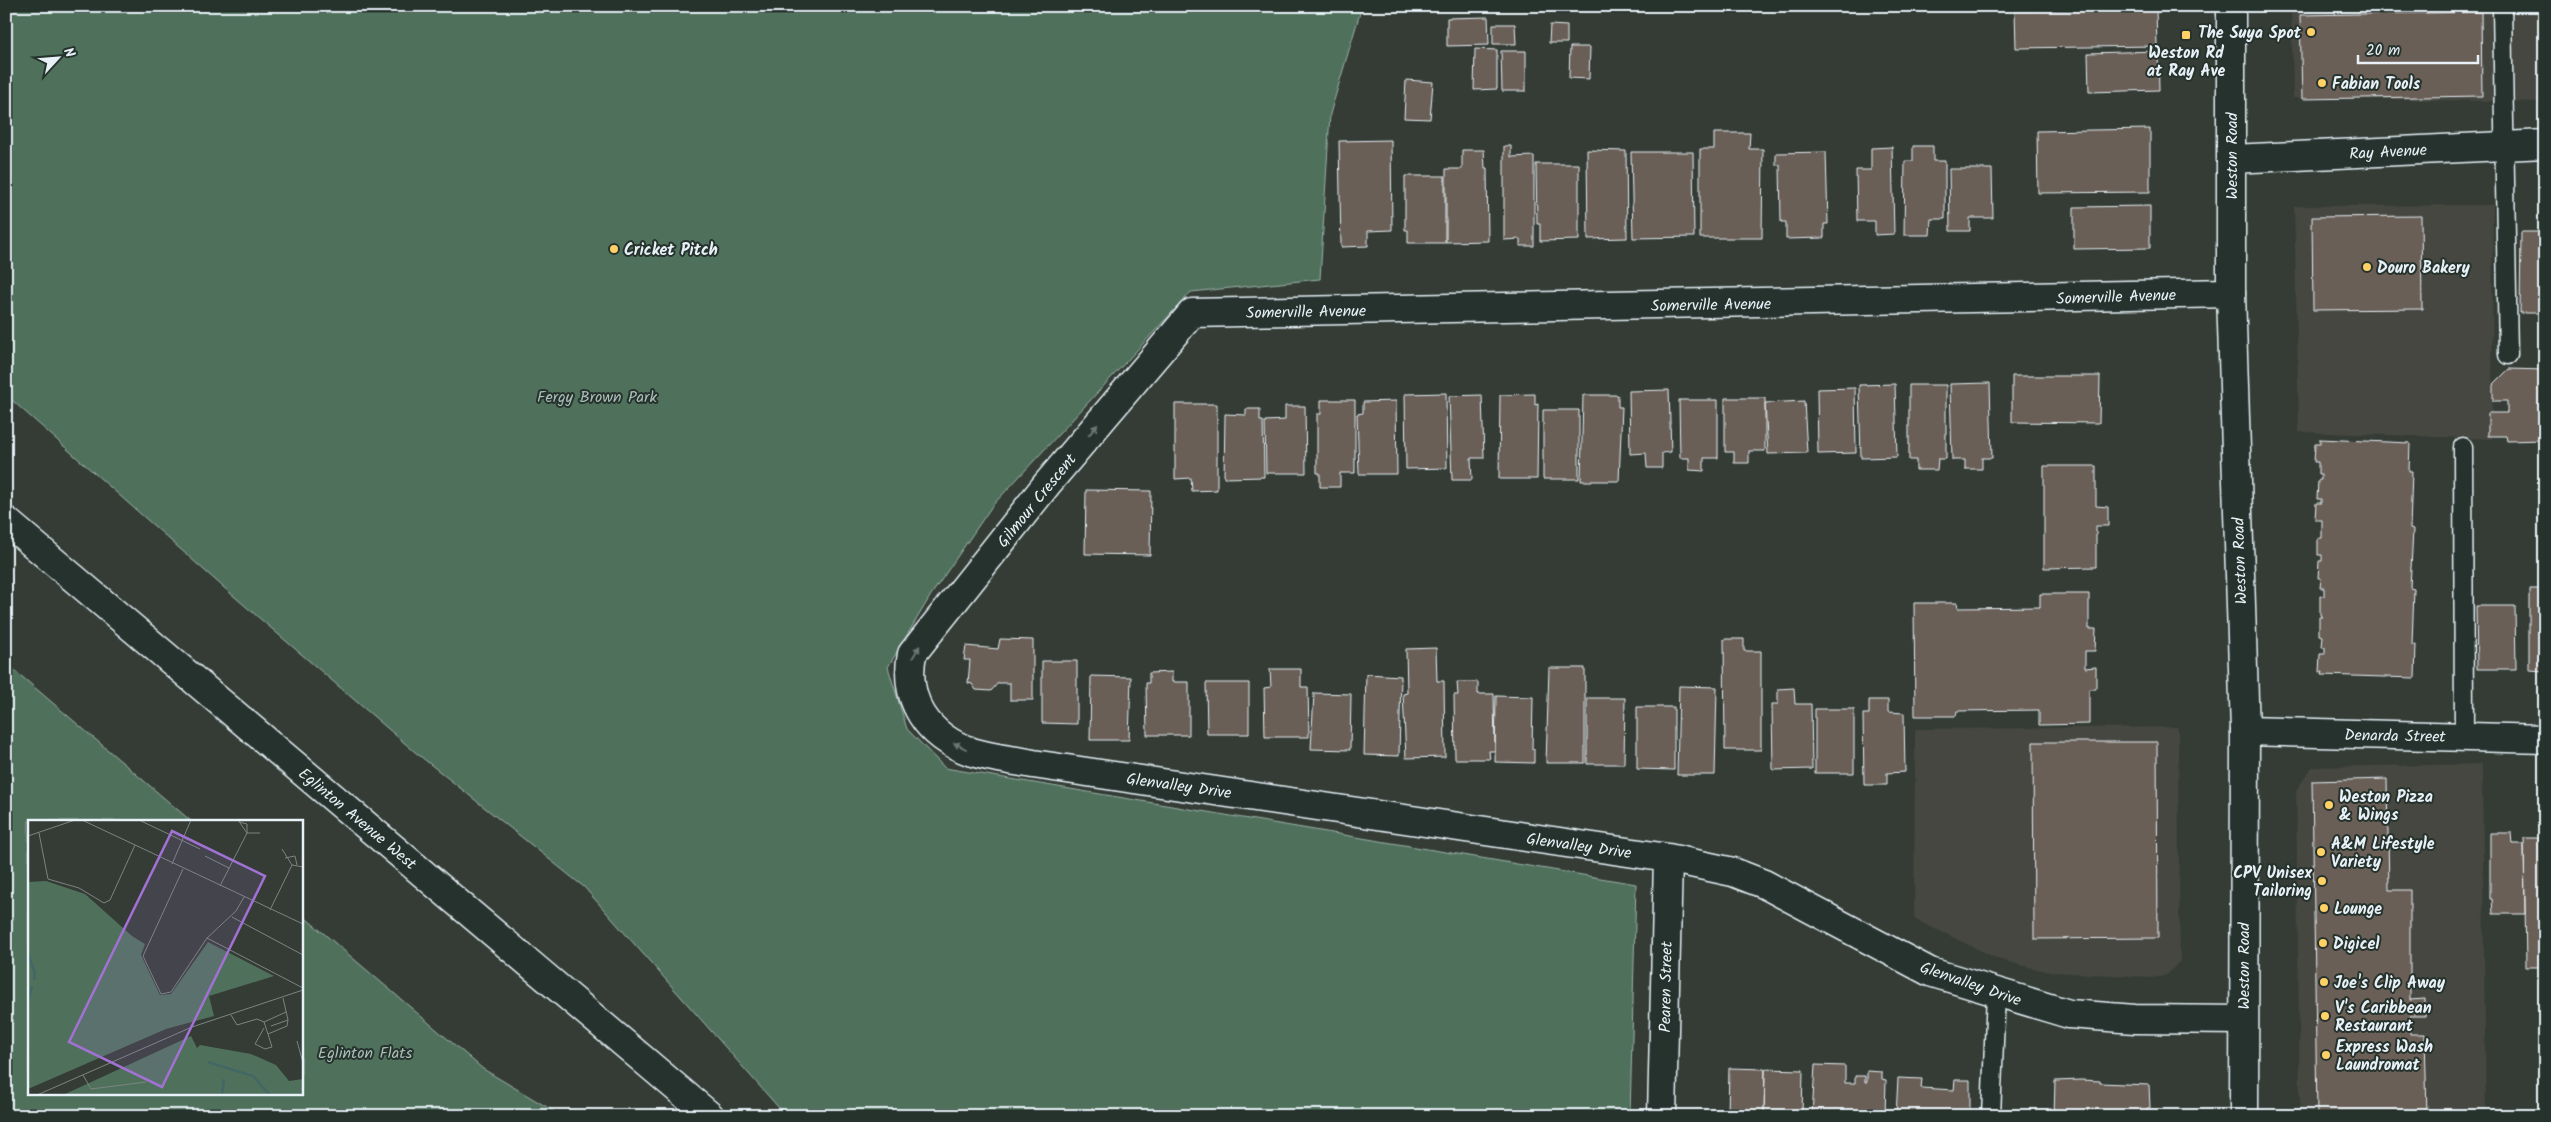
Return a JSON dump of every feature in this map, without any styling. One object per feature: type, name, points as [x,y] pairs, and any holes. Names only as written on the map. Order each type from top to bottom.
[{"type":"street","name":"Weston Road","points":[[2231,6],[2231,293],[2245,731],[2244,1116]]},
{"type":"street","name":"Ray Avenue","points":[[2232,159],[2545,144]]},
{"type":"street","name":"Somerville Avenue","points":[[1192,314],[2231,293]]},
{"type":"street","name":"Gilmour Crescent","points":[[914,698],[909,670],[912,654],[1047,484],[1192,314]]},
{"type":"street","name":"Eglinton Avenue West","points":[[6,521],[710,1116]]},
{"type":"street","name":"Glenvalley Drive","points":[[914,698],[924,720],[943,738],[972,752],[1668,858],[1733,872],[1764,884],[1930,972],[2069,1014],[2135,1019],[2243,1020]]},
{"type":"street","name":"Denarda Street","points":[[2245,731],[2545,739]]},
{"type":"street","name":"Pearen Street","points":[[1662,1116],[1668,858]]},
{"type":"lane","points":[[2502,6],[2508,355]]},
{"type":"lane","points":[[2462,447],[2464,737]]},
{"type":"lane","points":[[1991,1116],[1996,993]]},
{"type":"shaded area","points":[[2291,6],[2545,6],[2545,102],[2293,98]]},
{"type":"shaded area","points":[[2493,205],[2492,439],[2299,432],[2294,206]]},
{"type":"shaded area","points":[[2178,727],[2180,961],[2167,975],[2149,977],[2049,972],[2000,960],[1914,919],[1915,729]]},
{"type":"shaded area","points":[[2482,764],[2486,1116],[2300,1116],[2296,790],[2312,767]]},
{"type":"green space","name":"Fergy Brown Park","points":[[6,6],[1362,6],[1330,114],[1320,279],[1191,292],[992,506],[931,595],[888,667],[907,729],[945,768],[1636,884],[1630,1116],[786,1116],[584,887],[415,752],[222,586],[6,395]]},
{"type":"green space","name":"Eglinton Flats","points":[[6,663],[190,820],[28,820],[28,1094],[302,1094],[302,915],[483,1069],[562,1116],[6,1116]]},
{"type":"building","points":[[2156,9],[2157,46],[2016,48],[2015,11]]},
{"type":"building","points":[[2481,12],[2482,96],[2302,99],[2300,15]]},
{"type":"building","points":[[1488,17],[1489,45],[1447,46],[1447,18]]},
{"type":"building","points":[[1493,24],[1515,24],[1516,44],[1493,44]]},
{"type":"building","points":[[1550,25],[1567,26],[1567,43],[1549,43]]},
{"type":"building","points":[[1570,47],[1590,47],[1589,79],[1569,78]]},
{"type":"building","points":[[1475,49],[1497,50],[1497,89],[1474,90]]},
{"type":"building","points":[[1501,51],[1526,51],[1526,91],[1502,91]]},
{"type":"building","points":[[2158,51],[2159,90],[2089,92],[2088,53]]},
{"type":"building","points":[[1406,80],[1433,82],[1430,119],[1404,118]]},
{"type":"building","points":[[2150,129],[2150,192],[2038,193],[2037,131]]},
{"type":"building","points":[[1714,133],[1750,133],[1749,149],[1763,149],[1762,238],[1700,238],[1700,149],[1714,149]]},
{"type":"building","points":[[1391,140],[1392,230],[1368,231],[1368,246],[1341,247],[1339,141]]},
{"type":"building","points":[[1504,146],[1511,146],[1511,157],[1534,156],[1534,246],[1520,246],[1520,239],[1504,240]]},
{"type":"building","points":[[1913,146],[1933,146],[1933,161],[1945,161],[1945,219],[1931,219],[1930,235],[1904,235],[1905,161],[1913,161]]},
{"type":"building","points":[[1892,147],[1894,234],[1875,235],[1875,221],[1857,221],[1856,170],[1871,170],[1871,148]]},
{"type":"building","points":[[1462,150],[1484,150],[1485,168],[1487,168],[1488,241],[1446,242],[1446,169],[1462,169]]},
{"type":"building","points":[[1587,150],[1626,151],[1627,238],[1588,239]]},
{"type":"building","points":[[1631,152],[1693,152],[1694,237],[1633,238]]},
{"type":"building","points":[[1826,152],[1828,224],[1824,224],[1824,238],[1786,239],[1786,222],[1781,222],[1780,165],[1776,165],[1776,153]]},
{"type":"building","points":[[1536,164],[1579,164],[1579,240],[1540,241],[1540,224],[1537,224]]},
{"type":"building","points":[[1949,169],[1992,169],[1993,218],[1970,218],[1970,231],[1950,231]]},
{"type":"building","points":[[1405,176],[1445,176],[1445,243],[1408,243],[1408,230],[1405,230]]},
{"type":"building","points":[[2150,206],[2150,248],[2074,249],[2074,207]]},
{"type":"building","name":"Douro Bakery","points":[[2421,216],[2422,309],[2313,310],[2312,217]]},
{"type":"building","points":[[2521,232],[2545,232],[2545,313],[2520,313]]},
{"type":"building","points":[[2509,369],[2545,370],[2545,440],[2507,441],[2506,436],[2488,436],[2488,413],[2507,413],[2507,401],[2493,401],[2493,385]]},
{"type":"building","points":[[2012,376],[2100,376],[2099,423],[2012,422]]},
{"type":"building","points":[[1990,383],[1992,458],[1982,458],[1982,469],[1965,469],[1965,460],[1952,460],[1950,384]]},
{"type":"building","points":[[1895,384],[1897,457],[1861,458],[1859,385]]},
{"type":"building","points":[[1909,385],[1946,385],[1946,459],[1938,459],[1937,470],[1916,470],[1916,460],[1909,460]]},
{"type":"building","points":[[1855,388],[1856,453],[1818,454],[1817,389]]},
{"type":"building","points":[[1669,390],[1671,452],[1662,453],[1662,468],[1647,468],[1646,453],[1630,454],[1629,391]]},
{"type":"building","points":[[1446,393],[1447,468],[1406,469],[1405,394]]},
{"type":"building","points":[[1535,394],[1535,405],[1538,404],[1537,479],[1499,479],[1500,395]]},
{"type":"building","points":[[1482,395],[1484,458],[1471,458],[1472,480],[1452,480],[1449,396]]},
{"type":"building","points":[[1583,395],[1618,395],[1618,407],[1622,407],[1619,481],[1581,481]]},
{"type":"building","points":[[1725,398],[1765,398],[1765,451],[1749,451],[1749,463],[1734,463],[1734,452],[1725,452]]},
{"type":"building","points":[[1321,400],[1355,400],[1355,473],[1340,473],[1340,487],[1320,487],[1320,473],[1317,473],[1317,414],[1321,414]]},
{"type":"building","points":[[1679,400],[1718,400],[1718,458],[1704,458],[1704,471],[1689,470],[1689,458],[1680,458]]},
{"type":"building","points":[[1396,401],[1397,474],[1359,474],[1357,414],[1363,413],[1363,402]]},
{"type":"building","points":[[1804,401],[1807,453],[1768,454],[1765,403]]},
{"type":"building","points":[[1175,404],[1217,404],[1217,490],[1192,491],[1191,478],[1175,479]]},
{"type":"building","points":[[1285,406],[1305,406],[1306,473],[1266,473],[1265,421],[1285,420]]},
{"type":"building","points":[[1246,409],[1260,409],[1260,421],[1263,421],[1264,477],[1224,478],[1225,414],[1246,415]]},
{"type":"building","points":[[1543,410],[1579,410],[1579,479],[1543,479]]},
{"type":"building","points":[[2320,439],[2410,443],[2409,471],[2412,471],[2410,529],[2413,530],[2410,588],[2414,589],[2412,645],[2416,645],[2415,678],[2322,675],[2323,672],[2319,672],[2320,654],[2325,654],[2325,647],[2322,647],[2323,636],[2319,635],[2319,617],[2322,617],[2320,615],[2320,596],[2324,596],[2324,588],[2320,588],[2321,578],[2318,578],[2319,561],[2322,561],[2322,555],[2318,555],[2318,538],[2322,538],[2322,520],[2315,520],[2316,503],[2321,503],[2321,499],[2317,499],[2318,480],[2321,480],[2321,474],[2318,474],[2318,462],[2314,462],[2315,444],[2320,444]]},
{"type":"building","points":[[2044,466],[2096,466],[2096,506],[2108,507],[2108,526],[2096,526],[2096,567],[2044,568]]},
{"type":"building","points":[[1086,490],[1151,491],[1150,555],[1085,554]]},
{"type":"building","points":[[2529,589],[2545,589],[2545,671],[2529,670]]},
{"type":"building","points":[[2040,594],[2089,594],[2089,629],[2096,629],[2095,651],[2085,651],[2085,668],[2096,667],[2096,689],[2089,689],[2089,724],[2039,725],[2039,710],[1957,711],[1956,716],[1915,716],[1914,603],[1957,603],[1958,608],[2040,607]]},
{"type":"building","points":[[2476,606],[2515,606],[2516,669],[2477,669]]},
{"type":"building","points":[[1000,639],[1033,640],[1033,700],[1010,700],[1010,683],[998,683],[991,691],[976,690],[972,684],[968,683],[970,660],[964,660],[966,646],[998,649]]},
{"type":"building","points":[[1724,639],[1744,639],[1744,651],[1761,651],[1761,750],[1725,750]]},
{"type":"building","points":[[1436,648],[1437,681],[1444,681],[1445,757],[1406,758],[1403,694],[1407,693],[1406,649]]},
{"type":"building","points":[[1042,661],[1077,661],[1077,724],[1042,723]]},
{"type":"building","points":[[1549,668],[1585,668],[1585,763],[1546,763]]},
{"type":"building","points":[[1270,669],[1301,669],[1301,687],[1308,687],[1309,737],[1265,737],[1264,688],[1271,687]]},
{"type":"building","points":[[1172,672],[1172,682],[1189,682],[1189,735],[1147,735],[1146,683],[1149,683],[1149,673]]},
{"type":"building","points":[[1366,674],[1401,676],[1399,756],[1364,755]]},
{"type":"building","points":[[1091,676],[1131,677],[1129,740],[1090,740]]},
{"type":"building","points":[[1457,682],[1478,682],[1478,694],[1494,694],[1495,751],[1489,751],[1490,759],[1455,759],[1454,695],[1458,695]]},
{"type":"building","points":[[1206,683],[1249,683],[1249,734],[1207,734]]},
{"type":"building","points":[[1679,686],[1717,687],[1715,775],[1677,775]]},
{"type":"building","points":[[1794,688],[1795,704],[1811,704],[1812,769],[1773,770],[1772,704],[1778,704],[1778,689]]},
{"type":"building","points":[[1314,693],[1351,694],[1350,750],[1311,749]]},
{"type":"building","points":[[1496,696],[1533,697],[1532,749],[1534,749],[1534,763],[1495,762]]},
{"type":"building","points":[[1587,698],[1625,698],[1624,764],[1587,764]]},
{"type":"building","points":[[1869,700],[1888,700],[1888,712],[1904,713],[1905,772],[1887,773],[1887,785],[1864,785],[1863,714],[1869,714]]},
{"type":"building","points":[[1637,707],[1674,707],[1674,770],[1637,769]]},
{"type":"building","points":[[1815,709],[1854,709],[1854,773],[1815,773]]},
{"type":"building","points":[[2033,742],[2157,742],[2158,938],[2034,939]]},
{"type":"building","points":[[2387,779],[2389,890],[2410,890],[2410,1000],[2425,999],[2425,1016],[2410,1016],[2410,1034],[2425,1034],[2427,1116],[2317,1116],[2312,781]]},
{"type":"building","points":[[2490,833],[2512,833],[2513,844],[2524,844],[2525,914],[2493,914],[2492,899],[2490,899]]},
{"type":"building","points":[[2524,838],[2545,838],[2545,967],[2526,967]]},
{"type":"building","points":[[1815,1065],[1845,1066],[1845,1083],[1855,1083],[1855,1076],[1865,1076],[1865,1082],[1867,1082],[1867,1071],[1882,1072],[1882,1079],[1886,1080],[1885,1116],[1812,1116]]},
{"type":"building","points":[[1729,1068],[1765,1069],[1764,1116],[1728,1116]]},
{"type":"building","points":[[1765,1069],[1803,1070],[1802,1116],[1764,1116]]},
{"type":"building","points":[[1898,1078],[1922,1079],[1921,1088],[1954,1090],[1955,1080],[1970,1080],[1970,1116],[1896,1116]]},
{"type":"building","points":[[2055,1081],[2100,1081],[2100,1083],[2149,1085],[2150,1108],[2147,1108],[2147,1116],[2054,1116]]},
{"type":"place","name":"The Suya Spot","points":[[2311,32]]},
{"type":"place","name":"Weston Rd at Ray Ave","points":[[2186,35]]},
{"type":"place","name":"Fabian Tools","points":[[2322,83]]},
{"type":"place","name":"Cricket Pitch","points":[[614,249]]},
{"type":"place","name":"Douro Bakery","points":[[2367,267]]},
{"type":"place","name":"Weston Pizza & Wings","points":[[2329,805]]},
{"type":"place","name":"A&M Lifestyle Variety","points":[[2321,852]]},
{"type":"place","name":"CPV Unisex Tailoring","points":[[2322,881]]},
{"type":"place","name":"Lounge","points":[[2324,908]]},
{"type":"place","name":"Digicel","points":[[2323,943]]},
{"type":"place","name":"Joe's Clip Away","points":[[2324,982]]},
{"type":"place","name":"V's Caribbean Restaurant","points":[[2325,1016]]},
{"type":"place","name":"Express Wash Laundromat","points":[[2326,1055]]}]
